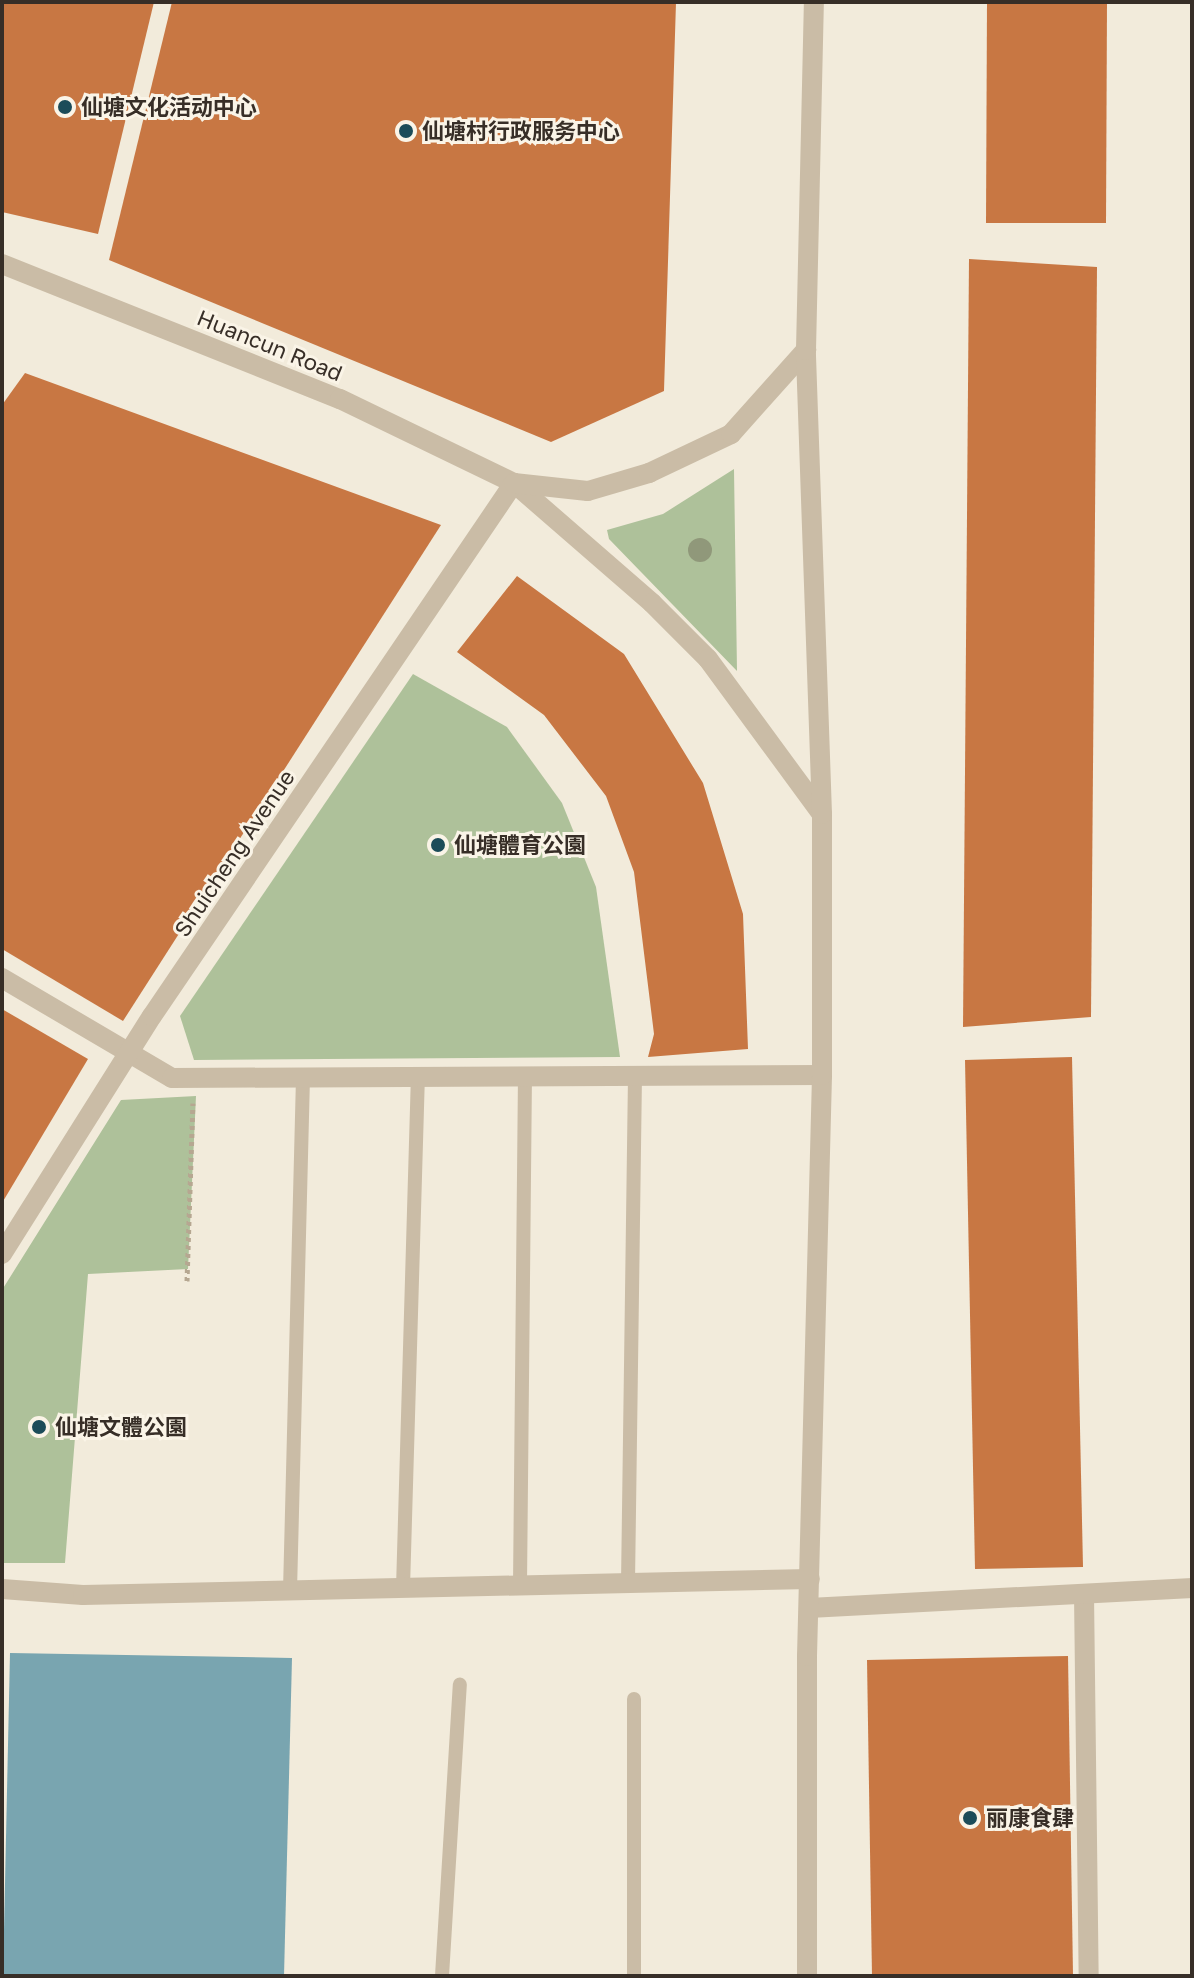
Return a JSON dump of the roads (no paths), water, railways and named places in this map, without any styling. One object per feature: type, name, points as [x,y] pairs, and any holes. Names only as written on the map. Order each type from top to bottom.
[{"type":"street","points":[[807,1976],[809,1608],[822,1075],[822,814],[806,350],[814,2]]},
{"type":"street","name":"Huancun Road","points":[[2,264],[340,399],[514,483],[652,603],[708,659],[822,814]]},
{"type":"street","name":"Huancun Road","points":[[514,483],[588,491],[649,473],[731,434],[806,350]]},
{"type":"street","name":"Shuicheng Avenue","points":[[2,1254],[129,1053],[514,483]]},
{"type":"street","points":[[2,978],[172,1078],[822,1075]]},
{"type":"street","points":[[2,1589],[83,1595],[810,1579]]},
{"type":"street","points":[[809,1608],[1192,1588]]},
{"type":"street","points":[[1084,1594],[1089,1976]]},
{"type":"lane","points":[[403,1588],[418,1075]]},
{"type":"lane","points":[[520,1585],[525,1075]]},
{"type":"lane","points":[[628,1583],[635,1075]]},
{"type":"lane","points":[[290,1591],[303,1076]]},
{"type":"lane","points":[[442,1976],[460,1685]]},
{"type":"lane","points":[[634,1699],[634,1976]]},
{"type":"water","points":[[10,1653],[292,1658],[284,1976],[3,1976]]},
{"type":"place","name":"仙塘文化活动中心","points":[[65,107]]},
{"type":"place","name":"仙塘村行政服务中心","points":[[406,131]]},
{"type":"place","name":"仙塘體育公園","points":[[438,845]]},
{"type":"place","name":"仙塘文體公園","points":[[39,1427]]},
{"type":"place","name":"丽康食肆","points":[[970,1818]]}]
